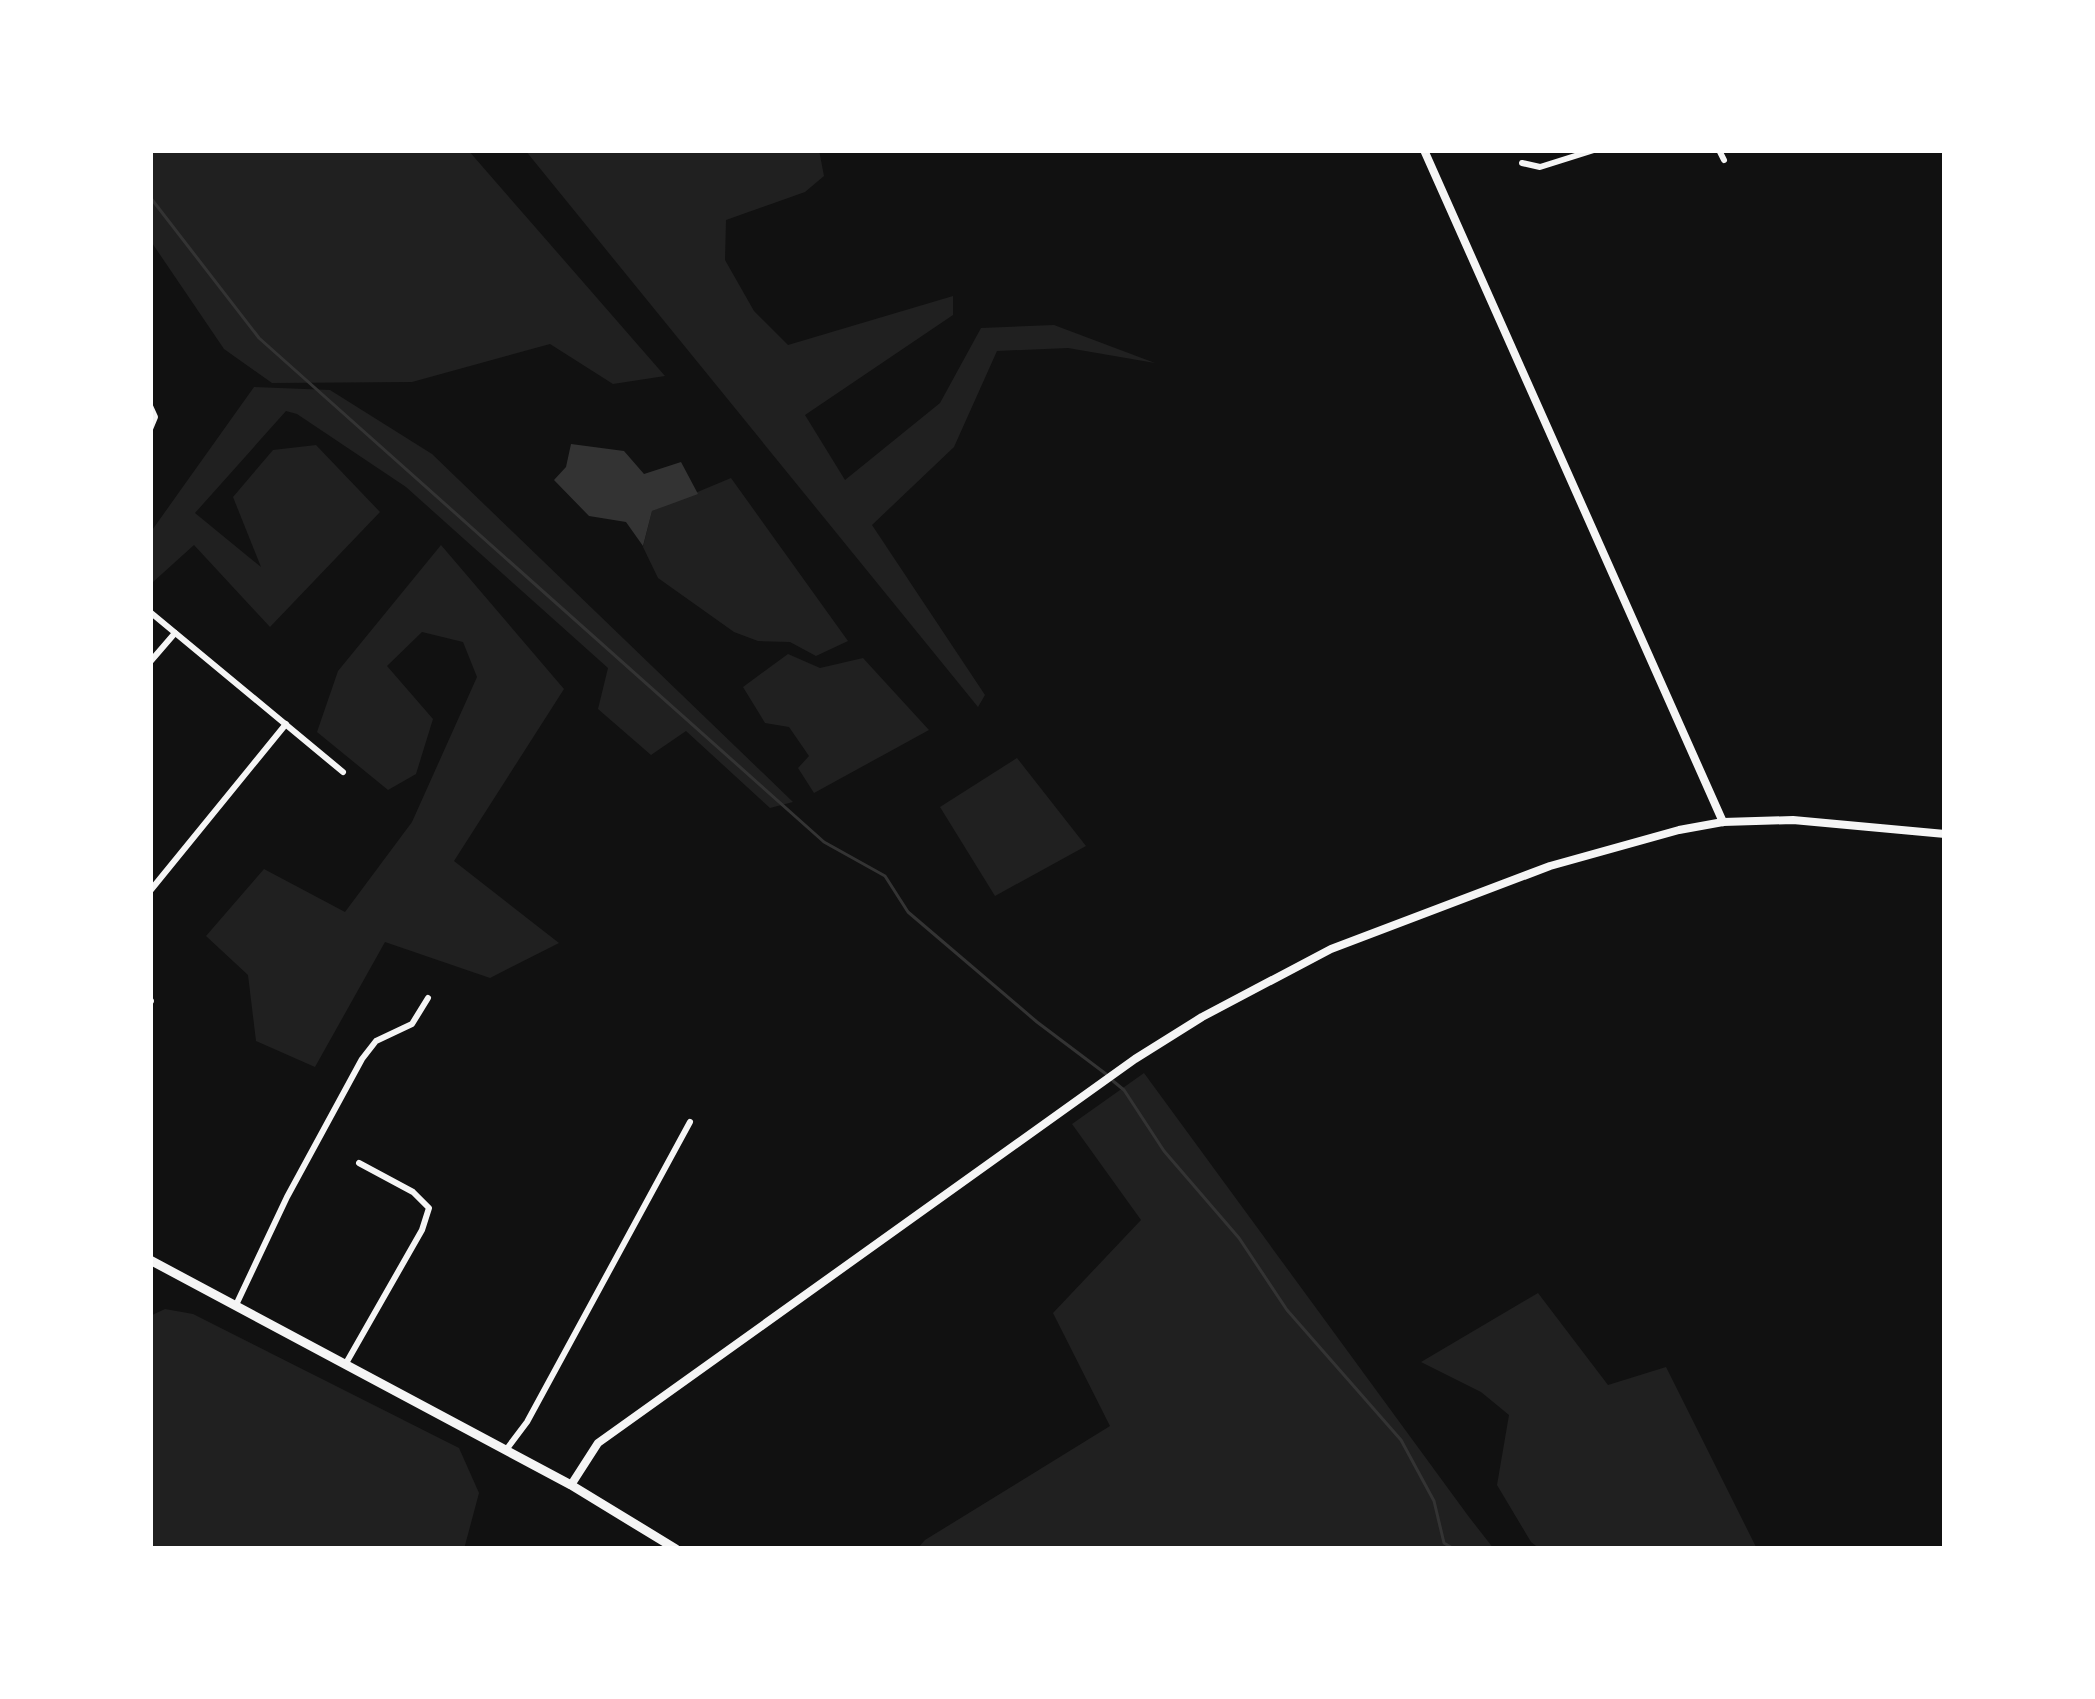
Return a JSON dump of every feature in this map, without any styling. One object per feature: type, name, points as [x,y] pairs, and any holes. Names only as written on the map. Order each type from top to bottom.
[{"type":"highway","points":[[150,1260],[572,1485],[676,1549]]},
{"type":"street","points":[[1424,150],[1723,822]]},
{"type":"street","points":[[1522,164],[1540,167],[1594,150]]},
{"type":"street","points":[[1719,150],[1724,160]]},
{"type":"street","points":[[150,406],[155,417],[150,429]]},
{"type":"street","points":[[150,612],[344,772]]},
{"type":"street","points":[[150,662],[175,632]]},
{"type":"street","points":[[150,891],[286,724]]},
{"type":"street","points":[[572,1485],[598,1443],[1087,1092],[1261,985],[1392,923],[1614,846],[1723,822],[1793,820],[1945,834]]},
{"type":"street","points":[[236,1305],[362,1058],[376,1041],[412,1024],[428,998]]},
{"type":"street","points":[[506,1450],[527,1422],[690,1122]]},
{"type":"street","points":[[345,1365],[422,1230],[429,1208],[423,1198],[359,1163]]},
{"type":"shaded area","points":[[150,150],[468,150],[665,376],[613,384],[550,344],[412,382],[272,383],[224,349],[150,240]]},
{"type":"shaded area","points":[[525,150],[819,150],[824,176],[805,192],[726,220],[725,260],[754,311],[788,345],[953,296],[953,315],[805,415],[845,480],[940,403],[981,328],[1054,325],[1155,363],[1068,348],[997,351],[954,447],[872,525],[985,695],[978,707]]},
{"type":"shaded area","points":[[254,387],[330,390],[432,454],[793,802],[770,808],[686,731],[651,755],[598,709],[608,668],[406,487],[297,414],[286,411],[195,513],[261,567],[233,497],[273,450],[316,445],[380,512],[270,627],[194,545],[153,582],[150,533]]},
{"type":"shaded area","points":[[571,444],[624,451],[644,474],[681,462],[698,494],[652,511],[643,546],[626,522],[589,516],[554,480],[566,467]]},
{"type":"shaded area","points":[[731,478],[848,641],[816,656],[790,642],[758,641],[734,632],[658,578],[643,547],[652,511]]},
{"type":"shaded area","points":[[441,545],[564,689],[454,861],[559,943],[490,978],[385,942],[315,1067],[256,1041],[248,975],[206,936],[264,869],[345,912],[412,822],[477,677],[463,642],[422,632],[387,666],[433,719],[416,774],[388,790],[317,732],[338,671]]},
{"type":"shaded area","points":[[788,654],[820,668],[863,658],[929,730],[814,793],[798,768],[809,756],[789,727],[765,723],[743,687]]},
{"type":"shaded area","points":[[1017,758],[1086,846],[995,896],[940,807]]},
{"type":"shaded area","points":[[1144,1073],[1494,1549],[917,1549],[1110,1426],[1053,1313],[1141,1220],[1072,1124]]},
{"type":"shaded area","points":[[1538,1293],[1608,1385],[1666,1367],[1757,1549],[1540,1549],[1531,1542],[1497,1485],[1509,1415],[1481,1392],[1421,1362]]},
{"type":"shaded area","points":[[165,1309],[193,1314],[459,1448],[479,1493],[464,1549],[150,1549],[150,1316]]},
{"type":"waterway","points":[[150,197],[259,338],[824,842],[885,876],[908,912],[1106,1074]]},
{"type":"waterway","points":[[1113,1081],[1164,1151],[1239,1238],[1287,1310],[1401,1440],[1434,1501],[1444,1543],[1454,1549]]}]
